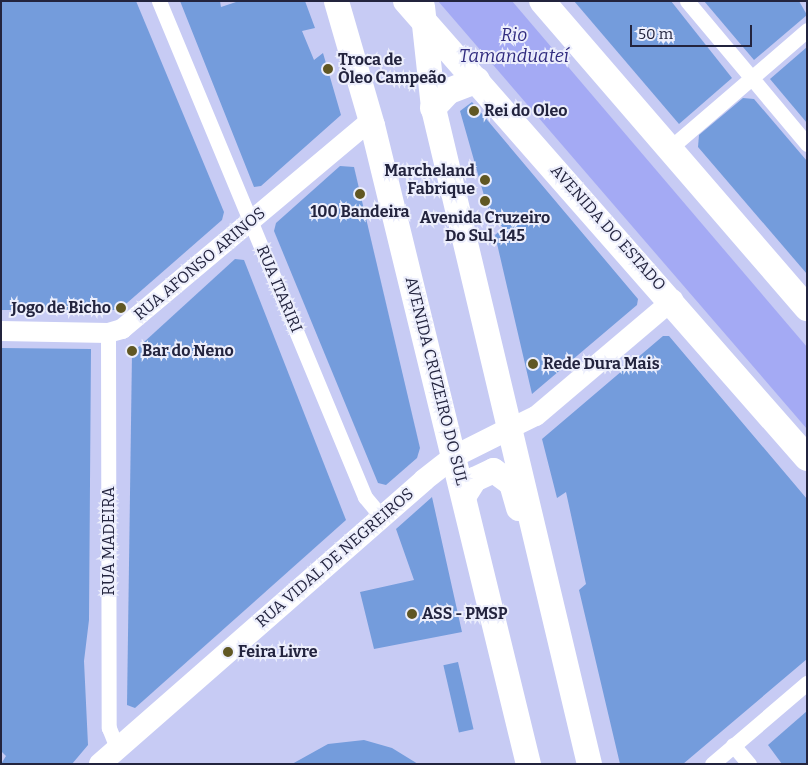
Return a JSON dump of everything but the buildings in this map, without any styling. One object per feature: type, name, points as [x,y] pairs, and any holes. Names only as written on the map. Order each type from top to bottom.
[{"type":"highway","points":[[542,1],[807,308]]},
{"type":"highway","name":"AVENIDA DO ESTADO","points":[[416,7],[478,80],[673,300],[807,458]]},
{"type":"highway","points":[[433,108],[449,91],[478,80]]},
{"type":"main road","name":"AVENIDA CRUZEIRO DO SUL","points":[[336,1],[371,120],[455,456],[528,764]]},
{"type":"main road","points":[[416,7],[433,108],[513,427],[589,764]]},
{"type":"main road","name":"RUA VIDAL DE NEGREIROS","points":[[100,764],[382,517],[455,456],[513,427]]},
{"type":"main road","points":[[464,495],[474,479],[487,471],[507,478],[540,591],[554,604]]},
{"type":"street","name":"RUA ITARIRI","points":[[159,1],[365,497],[382,517]]},
{"type":"street","points":[[687,1],[807,144]]},
{"type":"street","points":[[670,148],[807,30]]},
{"type":"street","name":"RUA AFONSO ARINOS","points":[[1,331],[108,333],[127,325],[371,120]]},
{"type":"street","points":[[513,427],[536,416],[673,300]]},
{"type":"street","name":"RUA MADEIRA","points":[[108,333],[109,728],[117,748]]},
{"type":"street","points":[[712,764],[807,683]]},
{"type":"street","points":[[733,745],[749,764]]},
{"type":"water","name":"Rio Tamanduateí","points":[[438,1],[512,1],[807,347],[807,429]]},
{"type":"place","name":"Troca de Òleo Campeão","points":[[328,69]]},
{"type":"place","name":"Rei do Oleo","points":[[474,111]]},
{"type":"place","name":"Marcheland Fabrique","points":[[485,180]]},
{"type":"place","name":"100 Bandeira","points":[[360,194]]},
{"type":"place","name":"Avenida Cruzeiro Do Sul, 145","points":[[485,201]]},
{"type":"place","name":"Jogo de Bicho","points":[[121,308]]},
{"type":"place","name":"Bar do Neno","points":[[132,351]]},
{"type":"place","name":"Rede Dura Mais","points":[[533,364]]},
{"type":"place","name":"ASS - PMSP","points":[[412,614]]},
{"type":"place","name":"Feira Livre","points":[[228,652]]}]
